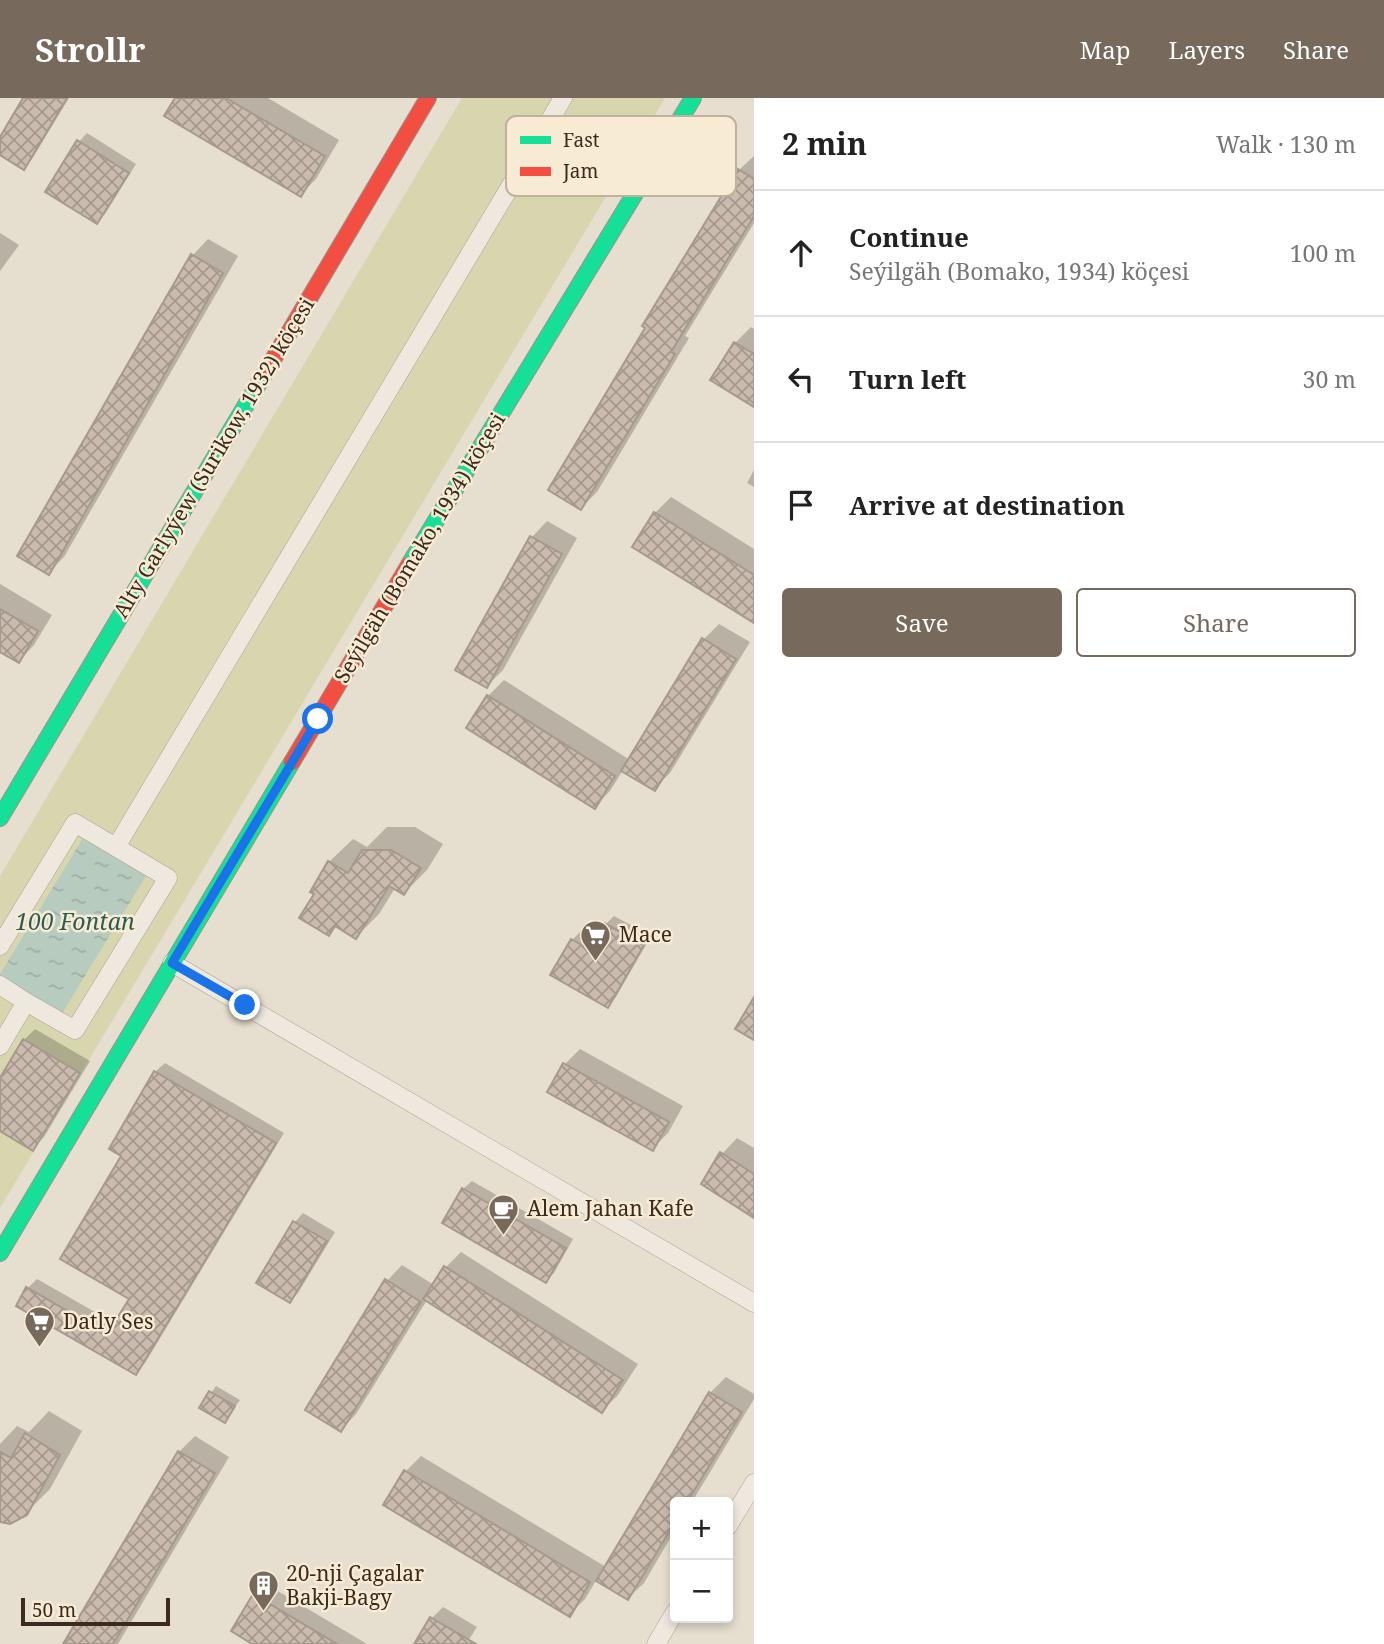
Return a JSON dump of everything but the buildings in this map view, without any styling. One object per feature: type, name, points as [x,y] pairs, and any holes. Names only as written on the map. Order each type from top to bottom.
[{"type":"street","name":"Alty Garlyýew (Surikow, 1932) köçesi","points":[[0,818],[428,98]]},
{"type":"street","points":[[552,116],[563,98]]},
{"type":"street","name":"Seýilgäh (Bomako, 1934) köçesi","points":[[682,116],[693,98]]},
{"type":"street","points":[[116,847],[506,194]]},
{"type":"street","name":"Seýilgäh (Bomako, 1934) köçesi","points":[[0,1253],[457,484],[633,196]]},
{"type":"street","points":[[0,946],[75,823],[168,878],[75,1030],[0,985]]},
{"type":"street","points":[[172,963],[754,1303]]},
{"type":"street","points":[[0,1046],[26,1002]]},
{"type":"street","points":[[733,1518],[754,1483]]},
{"type":"street","points":[[656,1644],[670,1620]]},
{"type":"green space","points":[[462,98],[665,98],[654,116],[506,116],[506,196],[606,196],[0,1208],[0,876]]},
{"type":"water","name":"100 Fontan","points":[[83,838],[146,876],[61,1015],[0,978],[0,974]]},
{"type":"traffic: fast","points":[[682,116],[693,98]]},
{"type":"traffic: fast","points":[[409,565],[633,196]]},
{"type":"traffic: fast","points":[[0,818],[268,368]]},
{"type":"traffic: fast","points":[[0,1253],[292,762]]},
{"type":"traffic: jam","points":[[268,368],[428,98]]},
{"type":"traffic: jam","points":[[292,762],[409,565]]},
{"type":"place","name":"Mace","points":[[596,962]]},
{"type":"place","name":"Alem Jahan Kafe","points":[[504,1236]]},
{"type":"place","name":"Datly Ses","points":[[40,1349]]},
{"type":"place","name":"20-nji Çagalar Bakji-Bagy","points":[[263,1613]]},
{"type":"route","points":[[245,1005],[172,963],[318,719]]}]
